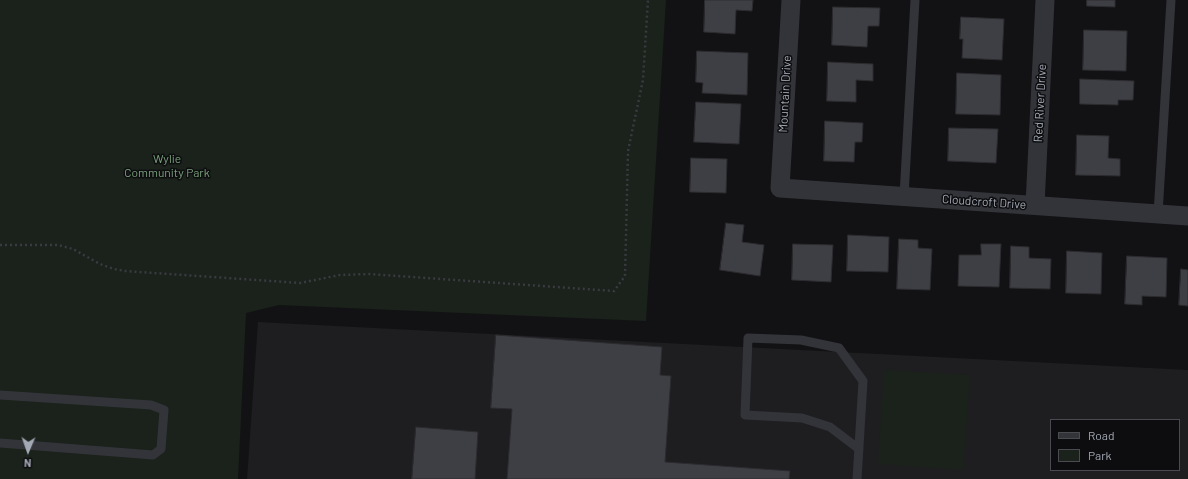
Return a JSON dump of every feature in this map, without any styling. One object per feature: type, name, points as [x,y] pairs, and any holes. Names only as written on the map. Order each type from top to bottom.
[{"type":"street","name":"Mountain Drive","points":[[780,188],[791,0]]},
{"type":"street","name":"Red River Drive","points":[[1035,205],[1045,0]]},
{"type":"street","name":"Cloudcroft Drive","points":[[780,188],[1188,216]]},
{"type":"lane","points":[[904,196],[915,0]]},
{"type":"lane","points":[[1158,214],[1171,0]]},
{"type":"lane","points":[[857,479],[863,381],[839,348],[802,340],[748,338],[745,414],[802,418],[830,427],[858,449]]},
{"type":"lane","points":[[0,395],[151,405],[164,410],[161,449],[153,455],[0,443]]},
{"type":"path","points":[[0,245],[58,245],[73,249],[114,270],[133,272],[300,283],[340,275],[369,274],[614,291],[624,276],[628,151],[643,80],[648,0]]},
{"type":"shaded area","points":[[258,322],[1188,370],[1188,479],[247,479]]},
{"type":"green space","name":"Wylie Community Park","points":[[0,0],[666,0],[646,321],[279,305],[246,313],[238,479],[0,479]]},
{"type":"green space","points":[[884,370],[970,375],[963,470],[878,464]]},
{"type":"building","points":[[705,0],[753,0],[752,11],[736,10],[735,34],[704,32]]},
{"type":"building","points":[[1087,0],[1115,0],[1115,7],[1087,6]]},
{"type":"building","points":[[833,7],[880,8],[879,26],[868,26],[867,47],[832,45]]},
{"type":"building","points":[[961,17],[1004,19],[1002,60],[962,58],[963,39],[960,39]]},
{"type":"building","points":[[1084,30],[1127,31],[1126,71],[1083,70]]},
{"type":"building","points":[[697,51],[748,53],[747,95],[702,93],[703,83],[696,82]]},
{"type":"building","points":[[828,62],[873,64],[873,81],[856,80],[856,102],[827,101]]},
{"type":"building","points":[[957,73],[1001,75],[1000,115],[956,114]]},
{"type":"building","points":[[1080,79],[1134,81],[1133,100],[1118,100],[1118,105],[1080,104]]},
{"type":"building","points":[[696,102],[741,104],[739,144],[694,142]]},
{"type":"building","points":[[825,121],[863,123],[862,142],[855,142],[854,162],[824,161]]},
{"type":"building","points":[[949,128],[998,129],[996,163],[948,161]]},
{"type":"building","points":[[1077,135],[1109,136],[1108,158],[1120,159],[1120,176],[1076,175]]},
{"type":"building","points":[[691,158],[727,159],[726,193],[690,192]]},
{"type":"building","points":[[726,223],[744,225],[742,242],[764,245],[760,276],[720,270]]},
{"type":"building","points":[[848,235],[889,237],[888,272],[847,271]]},
{"type":"building","points":[[899,239],[918,240],[918,248],[932,249],[930,290],[897,289]]},
{"type":"building","points":[[793,244],[833,245],[831,282],[792,280]]},
{"type":"building","points":[[981,244],[1001,244],[999,287],[958,286],[959,255],[981,255]]},
{"type":"building","points":[[1011,246],[1029,247],[1029,258],[1051,259],[1050,289],[1010,288]]},
{"type":"building","points":[[1067,251],[1102,253],[1101,294],[1066,293]]},
{"type":"building","points":[[1127,256],[1167,258],[1166,297],[1142,296],[1142,305],[1125,304]]},
{"type":"building","points":[[1181,269],[1188,270],[1188,306],[1179,305]]},
{"type":"building","points":[[496,335],[662,347],[660,375],[671,376],[665,462],[790,471],[789,479],[507,479],[512,409],[491,408]]},
{"type":"building","points":[[416,427],[478,432],[475,479],[412,479]]}]
